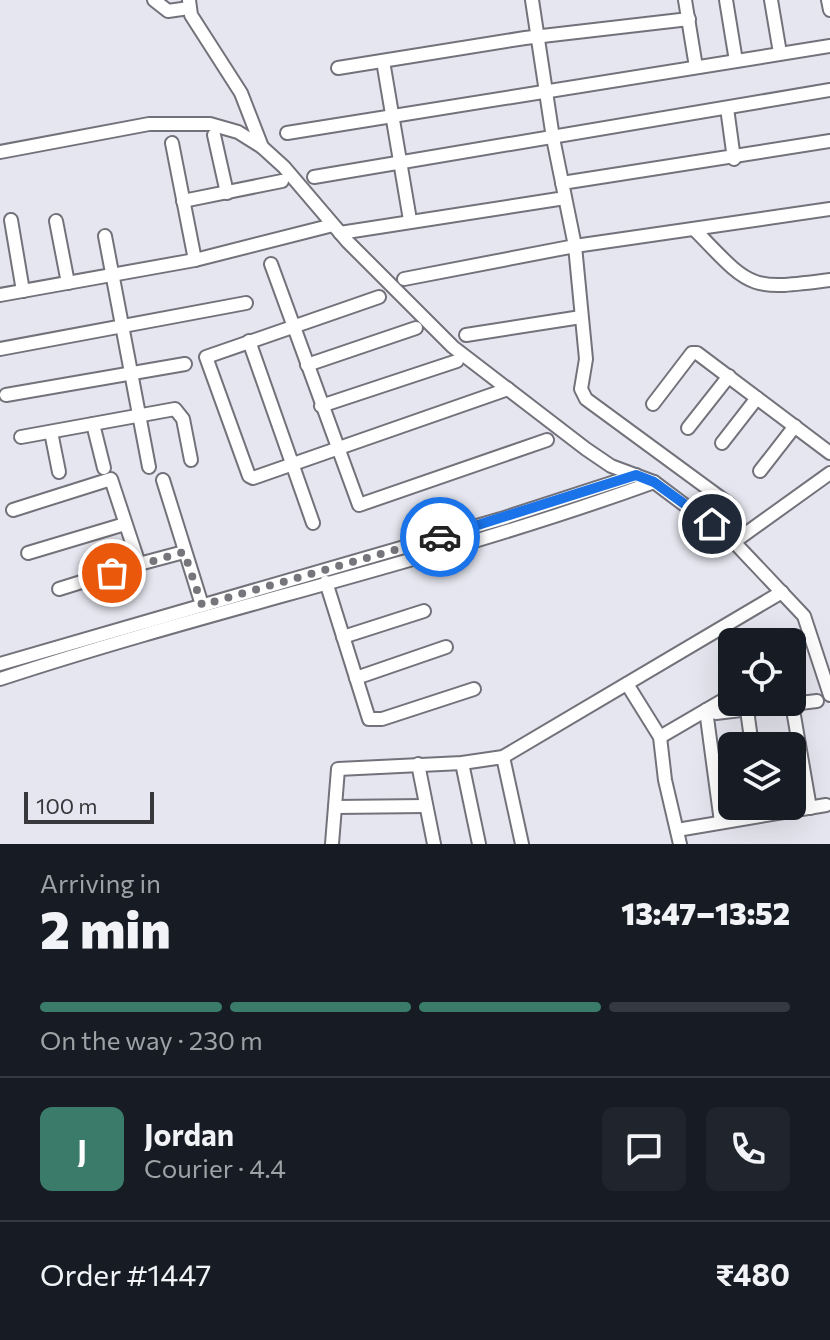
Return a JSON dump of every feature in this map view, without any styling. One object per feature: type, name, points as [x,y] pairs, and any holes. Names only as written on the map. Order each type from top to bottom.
[{"type":"street","points":[[154,0],[168,11],[189,4],[241,93],[262,147]]},
{"type":"street","points":[[532,0],[553,138],[575,246],[586,359],[581,389],[586,399],[729,504]]},
{"type":"street","points":[[685,0],[696,67]]},
{"type":"street","points":[[726,0],[736,61]]},
{"type":"street","points":[[771,0],[780,53]]},
{"type":"street","points":[[828,0],[830,10]]},
{"type":"street","points":[[338,68],[689,19]]},
{"type":"street","points":[[287,133],[830,46]]},
{"type":"street","points":[[383,61],[410,220]]},
{"type":"street","points":[[314,177],[830,90]]},
{"type":"street","points":[[727,108],[734,159]]},
{"type":"street","points":[[0,152],[149,124],[210,124],[238,132],[262,147],[453,347],[586,449],[611,466],[654,482],[734,542],[804,616],[830,695]]},
{"type":"street","points":[[214,135],[227,193]]},
{"type":"street","points":[[562,183],[734,159],[830,141]]},
{"type":"street","points":[[172,143],[195,260]]},
{"type":"street","points":[[183,201],[282,181]]},
{"type":"street","points":[[0,295],[195,260],[337,229],[565,198]]},
{"type":"street","points":[[404,279],[575,246],[830,209]]},
{"type":"street","points":[[11,220],[23,291]]},
{"type":"street","points":[[56,221],[68,283]]},
{"type":"street","points":[[695,230],[739,275],[763,286],[830,280]]},
{"type":"street","points":[[105,236],[149,467]]},
{"type":"street","points":[[271,264],[359,505],[547,440]]},
{"type":"street","points":[[379,297],[206,357],[249,476],[253,478],[293,465],[508,389]]},
{"type":"street","points":[[0,349],[246,303]]},
{"type":"street","points":[[466,335],[581,317]]},
{"type":"street","points":[[307,365],[416,328]]},
{"type":"street","points":[[249,341],[313,523]]},
{"type":"street","points":[[653,404],[692,353],[729,376],[830,453]]},
{"type":"street","points":[[321,406],[457,361]]},
{"type":"street","points":[[6,395],[185,364]]},
{"type":"street","points":[[688,428],[729,376]]},
{"type":"street","points":[[722,443],[757,398]]},
{"type":"street","points":[[21,437],[175,409],[180,411],[191,460]]},
{"type":"street","points":[[93,424],[104,468]]},
{"type":"street","points":[[760,471],[795,426]]},
{"type":"street","points":[[51,432],[59,472]]},
{"type":"street","points":[[734,542],[830,473]]},
{"type":"street","points":[[0,664],[501,519],[636,475]]},
{"type":"street","points":[[13,510],[111,479],[139,564]]},
{"type":"street","points":[[163,480],[202,605]]},
{"type":"street","points":[[0,679],[563,515],[654,482]]},
{"type":"street","points":[[28,553],[125,524]]},
{"type":"street","points":[[59,589],[184,552]]},
{"type":"street","points":[[326,582],[367,714],[374,720],[474,689]]},
{"type":"street","points":[[332,844],[338,769],[462,763],[503,757],[782,592]]},
{"type":"street","points":[[343,637],[424,611]]},
{"type":"street","points":[[356,678],[446,647]]},
{"type":"street","points":[[627,684],[660,737],[665,780],[680,844]]},
{"type":"street","points":[[806,702],[817,701]]},
{"type":"street","points":[[660,737],[718,706]]},
{"type":"street","points":[[711,712],[718,712]]},
{"type":"street","points":[[711,712],[721,822]]},
{"type":"street","points":[[794,716],[810,808]]},
{"type":"street","points":[[503,757],[522,844]]},
{"type":"street","points":[[462,763],[479,844]]},
{"type":"street","points":[[418,764],[434,844]]},
{"type":"street","points":[[806,808],[826,805]]},
{"type":"street","points":[[335,807],[426,806]]},
{"type":"street","points":[[677,830],[728,820]]},
{"type":"way so far","points":[[112,573],[184,552],[202,605],[440,537]]},
{"type":"route","points":[[440,537],[636,475],[654,482],[712,524]]}]
